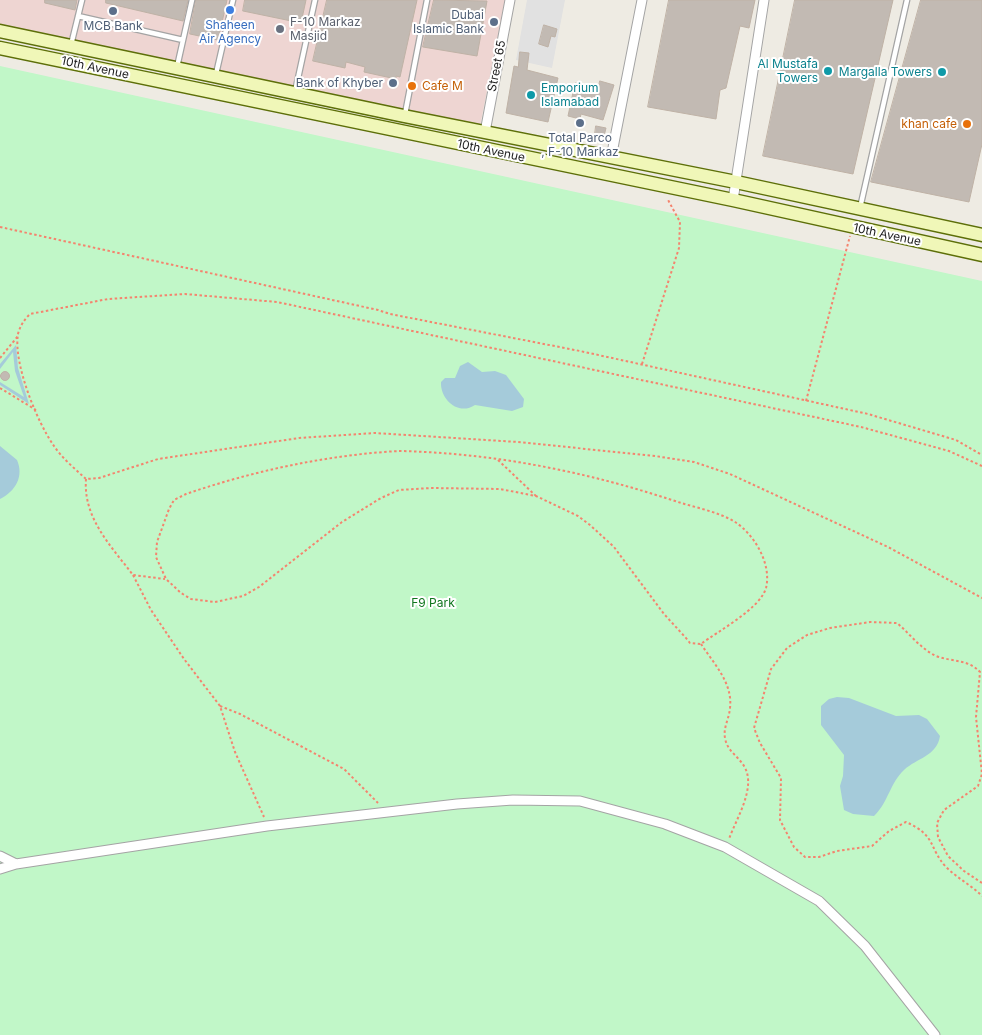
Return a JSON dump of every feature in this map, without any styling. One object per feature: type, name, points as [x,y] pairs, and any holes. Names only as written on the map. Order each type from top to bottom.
[{"type":"main road","name":"10th Avenue","points":[[0,31],[404,116],[736,182],[982,235]]},
{"type":"main road","points":[[66,62],[71,46]]},
{"type":"main road","name":"10th Avenue","points":[[0,48],[733,200],[982,255]]},
{"type":"main road","points":[[356,123],[358,106]]},
{"type":"street","name":"Street 65","points":[[485,132],[510,0]]},
{"type":"street","points":[[611,158],[642,0]]},
{"type":"street","points":[[733,200],[764,0]]},
{"type":"street","points":[[0,869],[16,864],[268,826],[388,812],[513,800],[580,802],[665,824],[725,847],[819,901],[865,946],[934,1035]]},
{"type":"street","points":[[0,856],[16,864]]},
{"type":"lane","points":[[71,46],[82,0]]},
{"type":"lane","points":[[177,67],[192,0]]},
{"type":"lane","points":[[216,76],[233,0]]},
{"type":"lane","points":[[295,92],[315,0]]},
{"type":"lane","points":[[404,116],[427,0]]},
{"type":"lane","points":[[860,208],[908,0]]},
{"type":"lane","points":[[78,16],[183,40]]},
{"type":"path","points":[[642,364],[678,248],[680,222],[662,186]]},
{"type":"path","points":[[0,227],[147,260],[240,278],[390,314],[489,332],[642,364],[868,414],[956,440],[982,455]]},
{"type":"path","points":[[806,401],[852,227]]},
{"type":"path","points":[[0,358],[18,336],[23,322],[30,314],[108,299],[185,294],[276,302],[861,427],[942,449],[982,466]]},
{"type":"path","points":[[18,336],[20,362],[39,420],[54,447],[86,479],[99,478],[158,459],[299,438],[374,433],[518,442],[655,456],[694,462],[730,474],[888,547],[982,598]]},
{"type":"path","points":[[0,388],[36,410]]},
{"type":"path","points":[[377,452],[452,453],[497,459],[608,480],[734,521],[747,531],[756,542],[762,556],[766,587],[759,601],[701,644],[690,642],[664,614],[623,559],[603,536],[578,516],[536,496],[500,489],[431,488],[399,490],[381,498],[342,522],[259,587],[243,596],[215,602],[201,601],[181,593],[166,579],[156,557],[157,542],[174,500],[186,494],[296,465],[377,452]]},
{"type":"path","points":[[497,459],[536,496]]},
{"type":"path","points":[[86,479],[85,491],[97,526],[114,552],[133,574],[151,610],[184,659],[220,706],[236,752],[268,826]]},
{"type":"path","points":[[133,574],[166,579]]},
{"type":"path","points":[[982,883],[964,871],[948,856],[938,837],[937,823],[944,810],[978,786],[982,774],[976,717],[980,672],[973,665],[938,657],[924,649],[897,623],[870,622],[830,628],[807,635],[787,648],[771,669],[754,728],[760,743],[781,778],[780,820],[794,847],[806,857],[819,857],[837,851],[858,850],[872,846],[889,832],[906,822],[918,828],[932,840],[944,865],[960,880],[975,889],[982,896]]},
{"type":"path","points":[[701,644],[729,689],[730,710],[724,731],[725,740],[729,750],[744,766],[747,773],[748,786],[744,804],[725,847]]},
{"type":"path","points":[[220,706],[240,714],[344,769],[388,812]]},
{"type":"shaded area","points":[[0,0],[505,0],[480,126],[0,24]]},
{"type":"shaded area","points":[[527,0],[565,0],[552,68],[516,60]]},
{"type":"green space","name":"F9 Park","points":[[0,66],[982,281],[982,1035],[0,1035]]},
{"type":"water","points":[[16,345],[18,368],[29,404],[0,385],[0,382],[24,397],[15,371],[13,352],[0,369],[0,364]]},
{"type":"water","points":[[468,362],[482,372],[495,371],[506,375],[524,399],[523,407],[512,411],[475,405],[463,409],[447,400],[441,382],[445,378],[455,378],[460,366]]},
{"type":"water","points":[[0,446],[17,460],[20,472],[14,487],[6,496],[0,499]]},
{"type":"water","points":[[837,697],[849,698],[896,716],[919,715],[927,719],[940,736],[938,743],[931,752],[899,775],[883,805],[874,816],[853,814],[844,810],[840,786],[843,776],[844,755],[821,725],[821,706],[829,699]]},
{"type":"building","points":[[45,0],[77,0],[75,10],[45,3]]},
{"type":"building","points":[[106,0],[188,0],[183,21],[106,3]]},
{"type":"building","points":[[196,0],[227,0],[218,40],[190,34]]},
{"type":"building","points":[[245,0],[306,0],[301,23],[243,11]]},
{"type":"building","points":[[327,0],[417,0],[400,77],[396,76],[396,79],[364,72],[365,67],[346,62],[345,68],[313,61]]},
{"type":"building","points":[[434,0],[487,1],[477,56],[423,47]]},
{"type":"building","points":[[669,0],[755,0],[749,28],[740,26],[726,88],[720,90],[716,119],[648,107]]},
{"type":"building","name":"Al Mustafa Towers","points":[[795,0],[893,0],[853,174],[763,156]]},
{"type":"building","name":"Margalla Towers","points":[[921,0],[982,0],[982,144],[969,202],[871,182]]},
{"type":"building","points":[[544,25],[557,29],[555,37],[551,36],[548,47],[539,44]]},
{"type":"building","name":"Emporium Islamabad","points":[[520,52],[529,53],[527,70],[558,78],[548,122],[506,113],[514,66],[518,67]]},
{"type":"building","points":[[600,81],[614,85],[603,120],[581,114],[580,119],[568,116],[575,83],[598,87]]},
{"type":"building","points":[[596,126],[606,128],[604,136],[595,134]]},
{"type":"building","points":[[5,372],[9,376],[5,380],[1,376]]},
{"type":"place","name":"Shaheen Air Agency","points":[[230,10]]},
{"type":"place","name":"MCB Bank","points":[[113,11]]},
{"type":"place","name":"Dubai Islamic Bank","points":[[494,22]]},
{"type":"place","name":"F-10 Markaz Masjid","points":[[280,29]]},
{"type":"place","name":"Al Mustafa Towers","points":[[828,71]]},
{"type":"place","name":"Margalla Towers","points":[[942,72]]},
{"type":"place","name":"Bank of Khyber","points":[[393,83]]},
{"type":"place","name":"Cafe M","points":[[412,86]]},
{"type":"place","name":"Emporium Islamabad","points":[[531,95]]},
{"type":"place","name":"Total Parco , F-10 Markaz","points":[[580,123]]},
{"type":"place","name":"khan cafe","points":[[967,124]]}]
